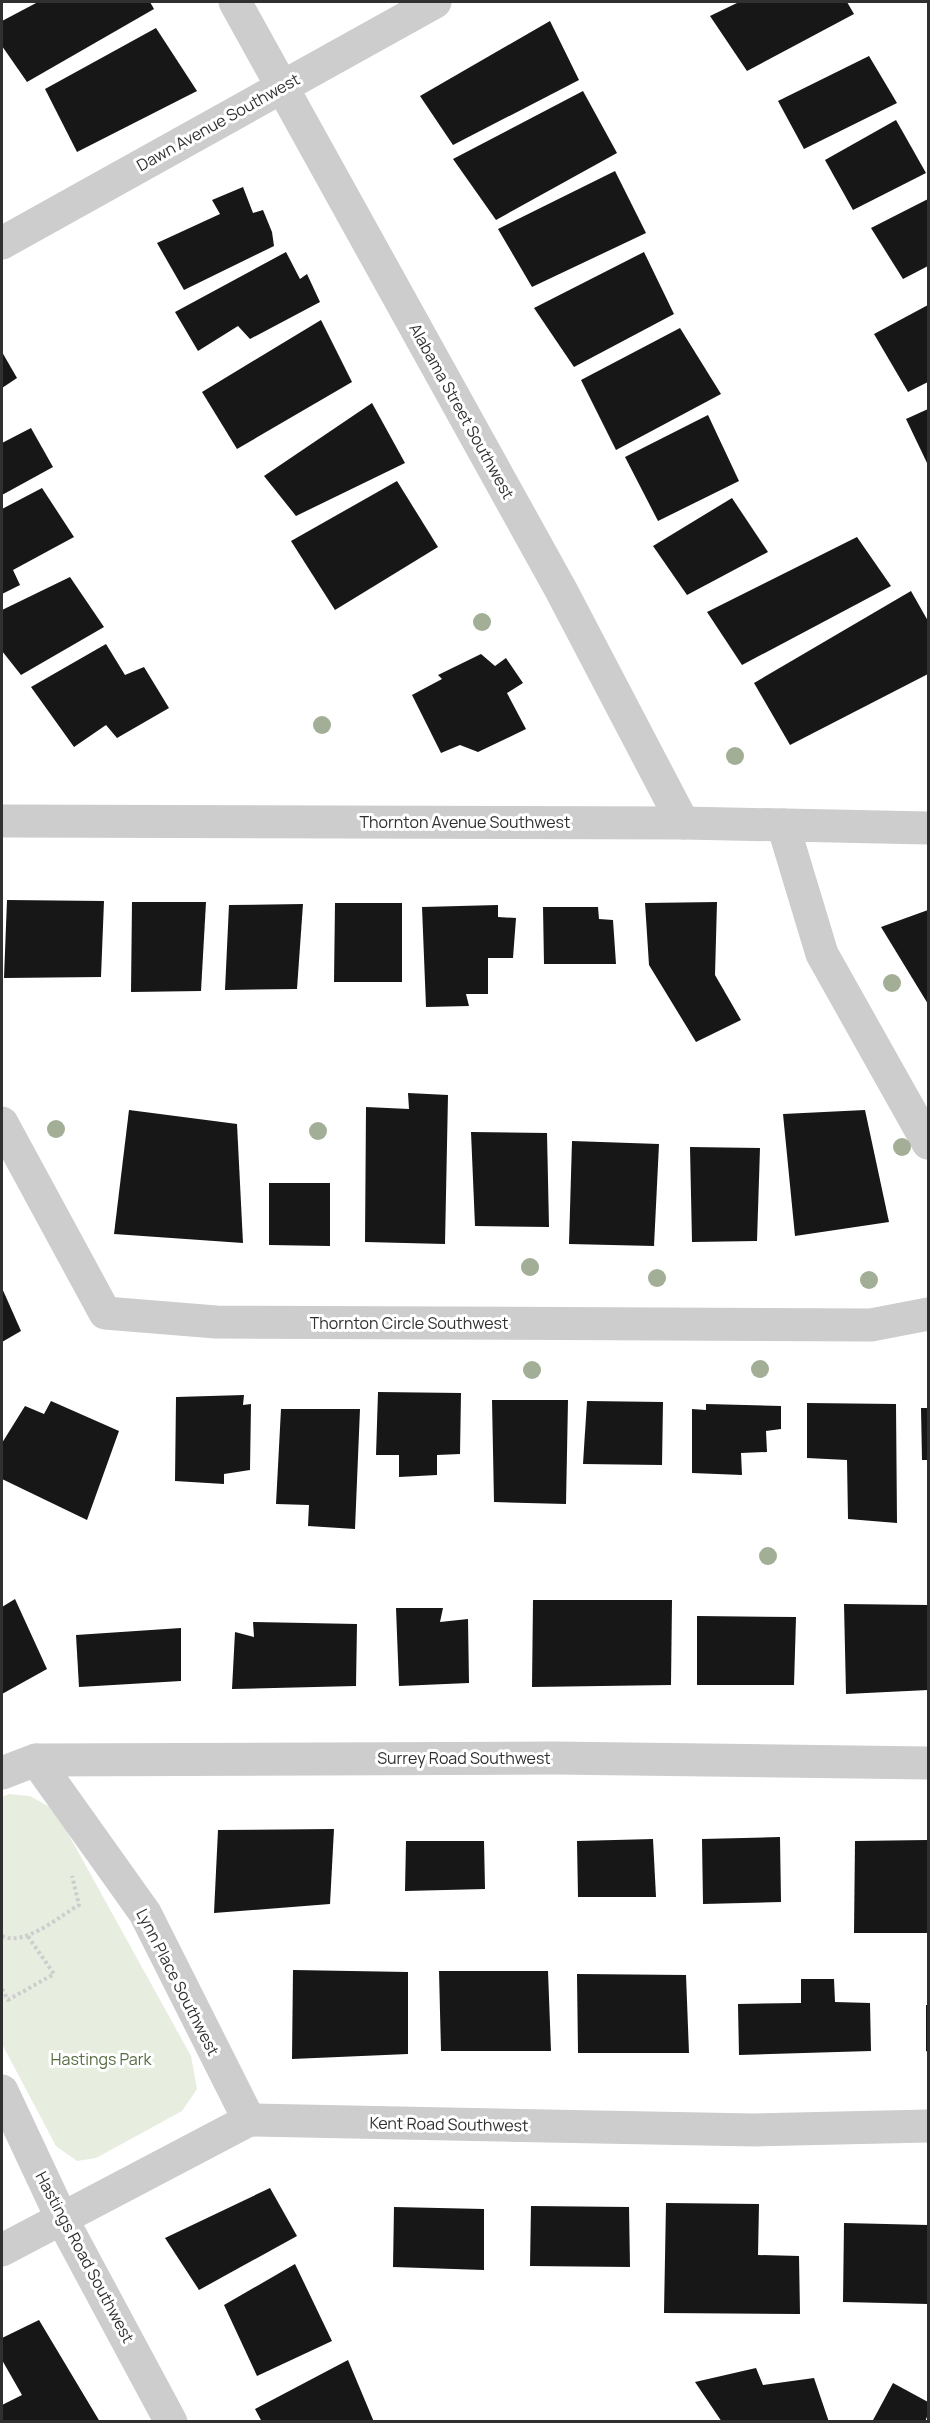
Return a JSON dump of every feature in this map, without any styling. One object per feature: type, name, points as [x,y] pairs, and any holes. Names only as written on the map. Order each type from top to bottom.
[{"type":"street","name":"Alabama Street Southwest","points":[[235,2],[561,590],[683,823]]},
{"type":"street","name":"Dawn Avenue Southwest","points":[[2,243],[435,2]]},
{"type":"street","name":"Thornton Avenue Southwest","points":[[2,821],[683,823],[928,828]]},
{"type":"street","points":[[783,825],[822,954],[928,1143]]},
{"type":"street","name":"Thornton Circle Southwest","points":[[2,1123],[105,1313],[216,1322],[849,1324],[871,1324],[928,1314]]},
{"type":"street","name":"Surrey Road Southwest","points":[[2,1773],[36,1760],[554,1758],[928,1763]]},
{"type":"street","name":"Lynn Place Southwest","points":[[36,1760],[145,1912],[249,2120]]},
{"type":"street","name":"Hastings Road Southwest","points":[[2,2091],[62,2219],[171,2421]]},
{"type":"street","name":"Kent Road Southwest","points":[[2,2250],[249,2120],[754,2130],[928,2126]]},
{"type":"path","points":[[2,1936],[9,1940],[27,1935],[79,1905]]},
{"type":"path","points":[[2,1989],[8,2000],[54,1974],[27,1935]]},
{"type":"green space","name":"Hastings Park","points":[[9,1794],[30,1796],[55,1810],[191,2056],[197,2089],[182,2111],[96,2158],[77,2161],[56,2146],[2,2044],[2,1797]]},
{"type":"building","points":[[38,2],[150,2],[154,9],[27,82],[2,46],[2,21]]},
{"type":"building","points":[[739,2],[847,2],[854,14],[747,71],[710,16]]},
{"type":"building","points":[[550,21],[579,80],[453,145],[420,96]]},
{"type":"building","points":[[156,28],[197,91],[77,152],[45,89]]},
{"type":"building","points":[[869,56],[897,103],[804,149],[778,101]]},
{"type":"building","points":[[583,91],[617,153],[496,220],[453,159]]},
{"type":"building","points":[[896,120],[926,173],[853,210],[825,160]]},
{"type":"building","points":[[615,171],[646,233],[532,287],[498,229]]},
{"type":"building","points":[[243,187],[253,213],[263,210],[272,232],[274,246],[184,290],[157,243],[220,214],[212,200]]},
{"type":"building","points":[[928,199],[928,266],[903,279],[871,228]]},
{"type":"building","points":[[286,252],[300,279],[307,274],[320,302],[250,339],[238,326],[198,351],[175,312]]},
{"type":"building","points":[[644,252],[674,314],[574,367],[534,308]]},
{"type":"building","points":[[928,305],[928,382],[908,392],[874,334]]},
{"type":"building","points":[[321,320],[352,382],[237,449],[202,392]]},
{"type":"building","points":[[680,328],[721,394],[616,450],[581,380]]},
{"type":"building","points":[[2,352],[17,378],[2,388]]},
{"type":"building","points":[[372,403],[405,463],[296,516],[264,476]]},
{"type":"building","points":[[928,409],[928,465],[906,419]]},
{"type":"building","points":[[708,415],[739,481],[658,521],[625,457]]},
{"type":"building","points":[[31,428],[53,467],[2,495],[2,443]]},
{"type":"building","points":[[397,481],[438,547],[335,610],[291,541]]},
{"type":"building","points":[[42,488],[74,537],[13,570],[20,585],[2,594],[2,509]]},
{"type":"building","points":[[732,498],[768,552],[687,595],[653,546]]},
{"type":"building","points":[[857,537],[891,586],[742,665],[707,612]]},
{"type":"building","points":[[70,577],[104,627],[21,675],[2,651],[2,610]]},
{"type":"building","points":[[911,591],[928,621],[928,674],[790,745],[754,683]]},
{"type":"building","points":[[106,644],[125,675],[144,667],[169,708],[117,738],[106,725],[74,747],[31,687]]},
{"type":"building","points":[[481,654],[495,666],[506,658],[523,683],[507,693],[526,729],[478,752],[460,745],[441,753],[412,695],[442,679],[438,675]]},
{"type":"building","points":[[7,900],[104,901],[101,977],[4,978]]},
{"type":"building","points":[[132,902],[206,902],[201,991],[131,992]]},
{"type":"building","points":[[717,902],[715,975],[741,1020],[696,1042],[649,965],[645,903]]},
{"type":"building","points":[[335,903],[402,903],[402,982],[334,982]]},
{"type":"building","points":[[303,904],[297,989],[225,990],[229,905]]},
{"type":"building","points":[[498,905],[498,917],[516,918],[513,958],[488,958],[488,994],[466,994],[469,1006],[426,1007],[422,907]]},
{"type":"building","points":[[543,907],[598,907],[599,919],[613,920],[616,964],[544,964]]},
{"type":"building","points":[[928,910],[928,1004],[881,927]]},
{"type":"building","points":[[408,1093],[448,1095],[445,1244],[365,1242],[366,1107],[409,1109]]},
{"type":"building","points":[[129,1110],[237,1124],[243,1243],[114,1234]]},
{"type":"building","points":[[865,1110],[889,1222],[795,1236],[783,1114]]},
{"type":"building","points":[[471,1132],[547,1133],[549,1227],[475,1226]]},
{"type":"building","points":[[572,1141],[659,1144],[654,1246],[569,1244]]},
{"type":"building","points":[[690,1147],[760,1148],[757,1241],[692,1242]]},
{"type":"building","points":[[269,1183],[330,1183],[330,1246],[269,1245]]},
{"type":"building","points":[[2,1288],[21,1331],[2,1342]]},
{"type":"building","points":[[378,1392],[461,1393],[460,1454],[437,1455],[437,1475],[399,1477],[399,1455],[376,1455]]},
{"type":"building","points":[[244,1395],[243,1405],[251,1404],[250,1470],[224,1474],[224,1484],[175,1481],[176,1397]]},
{"type":"building","points":[[492,1400],[568,1400],[566,1504],[494,1502]]},
{"type":"building","points":[[51,1401],[119,1431],[87,1520],[2,1479],[2,1443],[25,1406],[44,1414]]},
{"type":"building","points":[[587,1401],[663,1402],[662,1465],[583,1464]]},
{"type":"building","points":[[807,1403],[896,1404],[897,1523],[848,1519],[847,1460],[807,1458]]},
{"type":"building","points":[[706,1404],[781,1406],[781,1429],[766,1431],[767,1452],[741,1453],[742,1475],[692,1473],[692,1409],[706,1410]]},
{"type":"building","points":[[921,1408],[928,1408],[928,1460],[922,1460]]},
{"type":"building","points":[[281,1409],[360,1409],[355,1529],[308,1526],[309,1505],[276,1504]]},
{"type":"building","points":[[15,1599],[47,1669],[2,1694],[2,1607]]},
{"type":"building","points":[[533,1600],[672,1600],[671,1685],[532,1687]]},
{"type":"building","points":[[844,1604],[928,1605],[928,1690],[846,1694]]},
{"type":"building","points":[[396,1608],[443,1608],[440,1622],[468,1619],[469,1683],[399,1686]]},
{"type":"building","points":[[697,1616],[796,1617],[794,1685],[697,1685]]},
{"type":"building","points":[[253,1622],[357,1624],[356,1686],[232,1689],[235,1632],[254,1637]]},
{"type":"building","points":[[181,1628],[181,1681],[79,1687],[76,1635]]},
{"type":"building","points":[[334,1829],[330,1904],[214,1913],[218,1830]]},
{"type":"building","points":[[780,1837],[781,1902],[703,1904],[702,1839]]},
{"type":"building","points":[[653,1839],[656,1897],[578,1897],[577,1841]]},
{"type":"building","points":[[928,1840],[928,1933],[854,1933],[855,1841]]},
{"type":"building","points":[[406,1841],[484,1841],[485,1889],[405,1891]]},
{"type":"building","points":[[293,1970],[408,1972],[408,2054],[292,2059]]},
{"type":"building","points":[[439,1971],[548,1971],[551,2051],[441,2051]]},
{"type":"building","points":[[577,1974],[686,1975],[689,2053],[578,2053]]},
{"type":"building","points":[[801,1979],[834,1979],[835,2002],[870,2003],[871,2051],[739,2055],[738,2004],[801,2003]]},
{"type":"building","points":[[926,2005],[928,2005],[928,2052],[926,2051]]},
{"type":"building","points":[[270,2188],[297,2236],[199,2290],[165,2238]]},
{"type":"building","points":[[666,2203],[759,2204],[758,2255],[799,2256],[800,2314],[664,2313]]},
{"type":"building","points":[[531,2206],[629,2207],[630,2267],[530,2266]]},
{"type":"building","points":[[394,2207],[484,2209],[484,2270],[393,2267]]},
{"type":"building","points":[[844,2223],[928,2225],[928,2304],[843,2302]]},
{"type":"building","points":[[295,2264],[332,2341],[257,2376],[224,2305]]},
{"type":"building","points":[[39,2320],[100,2422],[2,2422],[2,2405],[22,2395],[2,2360],[2,2338]]},
{"type":"building","points":[[348,2360],[374,2422],[262,2422],[255,2409]]},
{"type":"building","points":[[756,2368],[763,2385],[814,2378],[829,2422],[722,2422],[695,2382]]},
{"type":"building","points":[[893,2383],[928,2402],[925,2422],[872,2422]]}]
